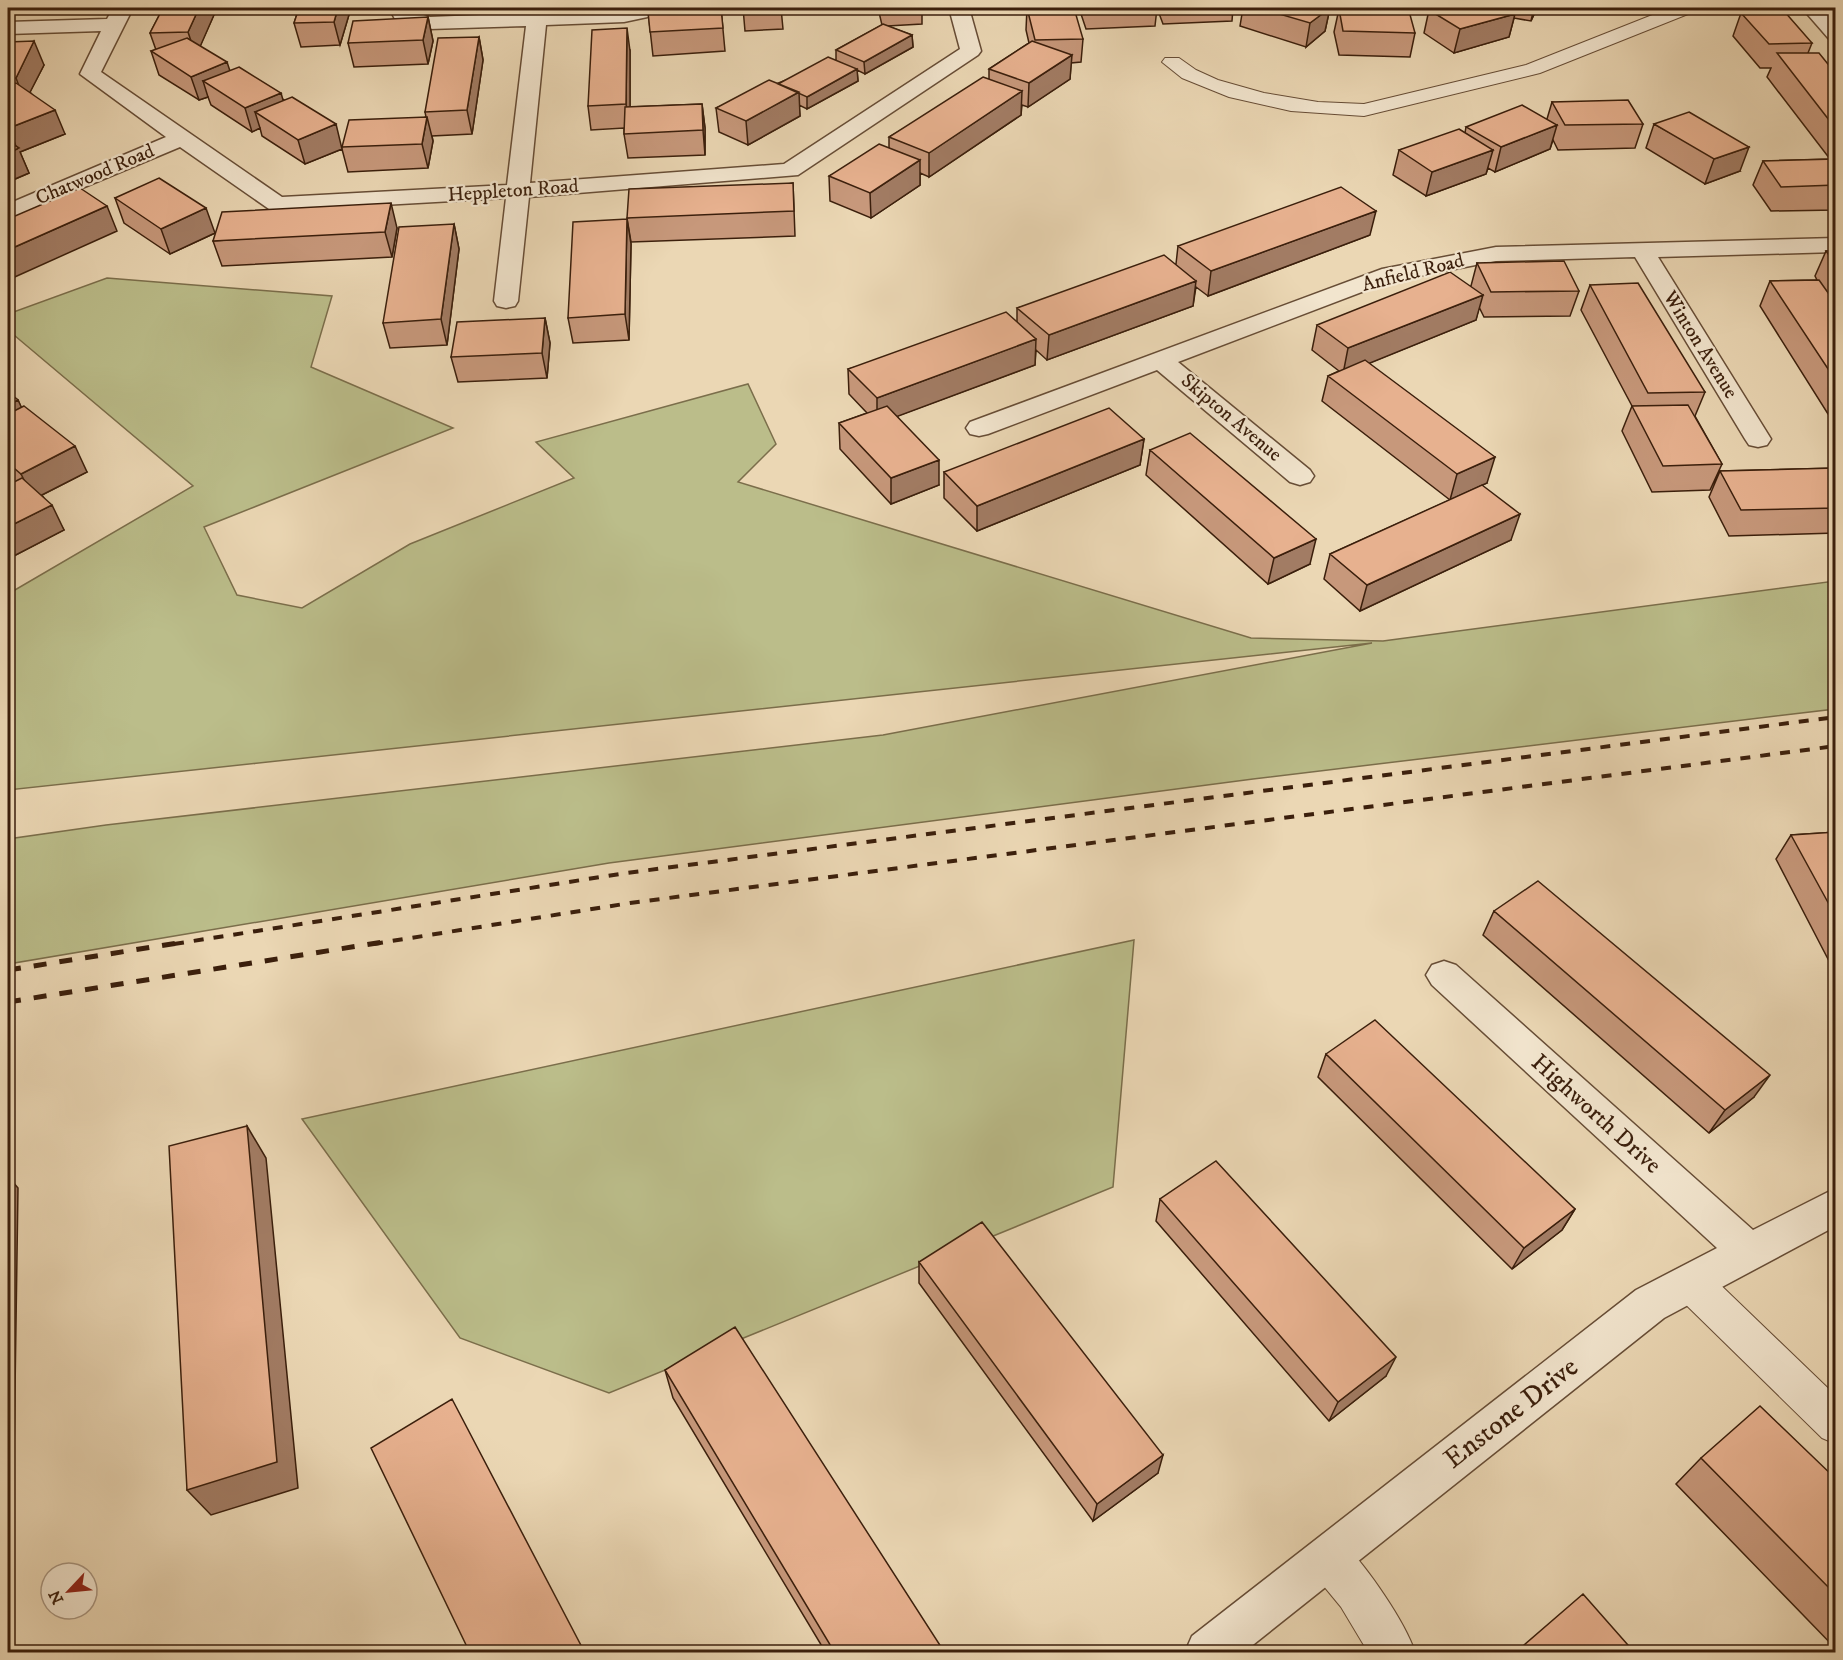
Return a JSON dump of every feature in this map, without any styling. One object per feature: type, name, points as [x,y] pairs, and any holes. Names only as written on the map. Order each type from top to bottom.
[{"type":"street","points":[[399,8],[402,15],[429,23],[537,14],[624,16],[664,8]]},
{"type":"street","name":"Heppleton Road","points":[[119,16],[90,74],[277,204],[516,192],[790,170],[971,51],[959,8]]},
{"type":"street","points":[[1812,8],[1836,35]]},
{"type":"street","points":[[506,301],[537,14]]},
{"type":"street","points":[[8,28],[119,16]]},
{"type":"street","name":"Chatwood Road","points":[[8,212],[182,138]]},
{"type":"street","name":"Anfield Road","points":[[979,428],[1382,276],[1496,254],[1836,245]]},
{"type":"street","name":"Winton Avenue","points":[[1642,250],[1758,439]]},
{"type":"street","name":"Skipton Avenue","points":[[1161,360],[1300,476]]},
{"type":"street","name":"Highworth Drive","points":[[1444,975],[1749,1252]]},
{"type":"street","name":"Enstone Drive","points":[[1208,1653],[1650,1304],[1836,1206]]},
{"type":"lane","points":[[1172,62],[1191,76],[1252,96],[1289,105],[1337,111],[1364,110],[1533,69],[1686,8]]},
{"type":"lane","points":[[1691,1283],[1836,1424]]},
{"type":"lane","points":[[1328,1558],[1356,1592],[1393,1653]]},
{"type":"green space","points":[[107,278],[332,296],[311,367],[453,428],[204,527],[237,595],[302,608],[410,544],[574,478],[536,442],[748,384],[776,444],[738,482],[1251,638],[1383,641],[1835,581],[1835,709],[1253,779],[609,863],[8,964],[8,839],[106,825],[883,735],[1372,643],[8,790],[8,594],[193,486],[8,330],[8,314]]},
{"type":"green space","points":[[1134,940],[1113,1187],[609,1393],[460,1338],[302,1119]]},
{"type":"building","points":[[163,8],[199,8],[188,32],[150,33]]},
{"type":"building","points":[[299,8],[338,8],[334,22],[294,23]]},
{"type":"building","points":[[721,8],[723,28],[650,32],[648,11]]},
{"type":"building","points":[[1027,8],[1074,8],[1083,39],[1035,40]]},
{"type":"building","points":[[1259,8],[1330,8],[1310,23]]},
{"type":"building","points":[[1505,8],[1515,14],[1460,29],[1429,10]]},
{"type":"building","points":[[1339,9],[1409,11],[1415,33],[1343,31]]},
{"type":"building","points":[[1784,11],[1812,43],[1769,44],[1741,13]]},
{"type":"building","points":[[428,17],[423,40],[348,43],[353,21]]},
{"type":"building","points":[[883,24],[912,35],[864,62],[836,50]]},
{"type":"building","points":[[627,28],[626,104],[588,106],[592,30]]},
{"type":"building","points":[[479,37],[467,110],[425,112],[438,38]]},
{"type":"building","points":[[187,38],[227,62],[191,77],[151,51]]},
{"type":"building","points":[[34,41],[16,78],[8,78],[8,42]]},
{"type":"building","points":[[1032,41],[1072,55],[1029,83],[989,69]]},
{"type":"building","points":[[1777,53],[1819,53],[1836,74],[1836,129]]},
{"type":"building","points":[[828,57],[857,69],[807,97],[778,84]]},
{"type":"building","points":[[239,67],[281,93],[245,108],[203,81]]},
{"type":"building","points":[[983,77],[1022,91],[929,153],[889,137]]},
{"type":"building","points":[[769,80],[799,92],[746,121],[716,108]]},
{"type":"building","points":[[16,83],[55,110],[9,128],[8,86]]},
{"type":"building","points":[[292,97],[336,124],[298,140],[255,112]]},
{"type":"building","points":[[1628,100],[1643,124],[1565,125],[1552,102]]},
{"type":"building","points":[[702,104],[703,130],[624,134],[625,107]]},
{"type":"building","points":[[1522,105],[1557,125],[1501,147],[1466,127]]},
{"type":"building","points":[[1689,112],[1749,147],[1714,159],[1654,124]]},
{"type":"building","points":[[427,117],[422,144],[342,147],[349,120]]},
{"type":"building","points":[[1459,129],[1493,150],[1432,172],[1399,150]]},
{"type":"building","points":[[8,141],[19,148],[8,153]]},
{"type":"building","points":[[879,144],[920,160],[870,193],[829,176]]},
{"type":"building","points":[[1836,159],[1836,185],[1781,187],[1763,161]]},
{"type":"building","points":[[159,178],[206,208],[161,229],[115,198]]},
{"type":"building","points":[[793,183],[794,211],[627,218],[629,189]]},
{"type":"building","points":[[1341,187],[1376,211],[1211,271],[1178,246]]},
{"type":"building","points":[[80,188],[107,206],[8,250],[8,219]]},
{"type":"building","points":[[391,203],[385,232],[213,241],[222,212]]},
{"type":"building","points":[[627,219],[625,314],[568,318],[573,222]]},
{"type":"building","points":[[454,224],[441,319],[383,323],[399,227]]},
{"type":"building","points":[[1826,251],[1836,251],[1836,265]]},
{"type":"building","points":[[1164,255],[1196,281],[1049,335],[1017,308]]},
{"type":"building","points":[[1564,261],[1579,291],[1491,292],[1477,263]]},
{"type":"building","points":[[1450,272],[1483,295],[1348,348],[1317,325]]},
{"type":"building","points":[[1819,280],[1836,304],[1836,381],[1770,281]]},
{"type":"building","points":[[1638,283],[1705,392],[1648,393],[1590,285]]},
{"type":"building","points":[[1006,312],[1036,339],[877,398],[848,369]]},
{"type":"building","points":[[545,318],[542,353],[451,357],[457,322]]},
{"type":"building","points":[[1365,360],[1495,457],[1457,474],[1328,376]]},
{"type":"building","points":[[8,392],[18,400],[8,405]]},
{"type":"building","points":[[1688,405],[1722,464],[1663,466],[1632,406]]},
{"type":"building","points":[[24,406],[75,446],[21,474],[8,463],[8,414]]},
{"type":"building","points":[[887,406],[939,460],[891,478],[839,423]]},
{"type":"building","points":[[1109,408],[1144,439],[977,506],[944,472]]},
{"type":"building","points":[[1190,433],[1316,539],[1274,558],[1150,450]]},
{"type":"building","points":[[1836,468],[1836,508],[1741,510],[1720,471]]},
{"type":"building","points":[[22,478],[52,505],[8,527],[8,485]]},
{"type":"building","points":[[1482,485],[1520,514],[1367,585],[1330,554]]},
{"type":"building","points":[[1836,832],[1836,917],[1791,835]]},
{"type":"building","points":[[1538,881],[1770,1075],[1725,1110],[1494,911]]},
{"type":"building","points":[[1375,1020],[1575,1209],[1524,1248],[1326,1054]]},
{"type":"building","points":[[247,1126],[277,1462],[187,1490],[169,1146]]},
{"type":"building","points":[[1216,1161],[1396,1357],[1338,1402],[1160,1199]]},
{"type":"building","points":[[982,1222],[1163,1455],[1097,1504],[919,1262]]},
{"type":"building","points":[[735,1327],[945,1653],[835,1653],[665,1370]]},
{"type":"building","points":[[452,1399],[585,1653],[470,1653],[371,1448]]},
{"type":"building","points":[[1760,1406],[1836,1479],[1836,1595],[1701,1458]]},
{"type":"building","points":[[1583,1594],[1635,1653],[1516,1653],[1516,1652]]},
{"type":"railway","points":[[174,944],[626,873],[1836,717]]},
{"type":"railway","points":[[373,944],[630,903],[1836,746]]},
{"type":"railway","points":[[8,970],[184,942]]},
{"type":"railway","points":[[8,1002],[383,942]]}]
